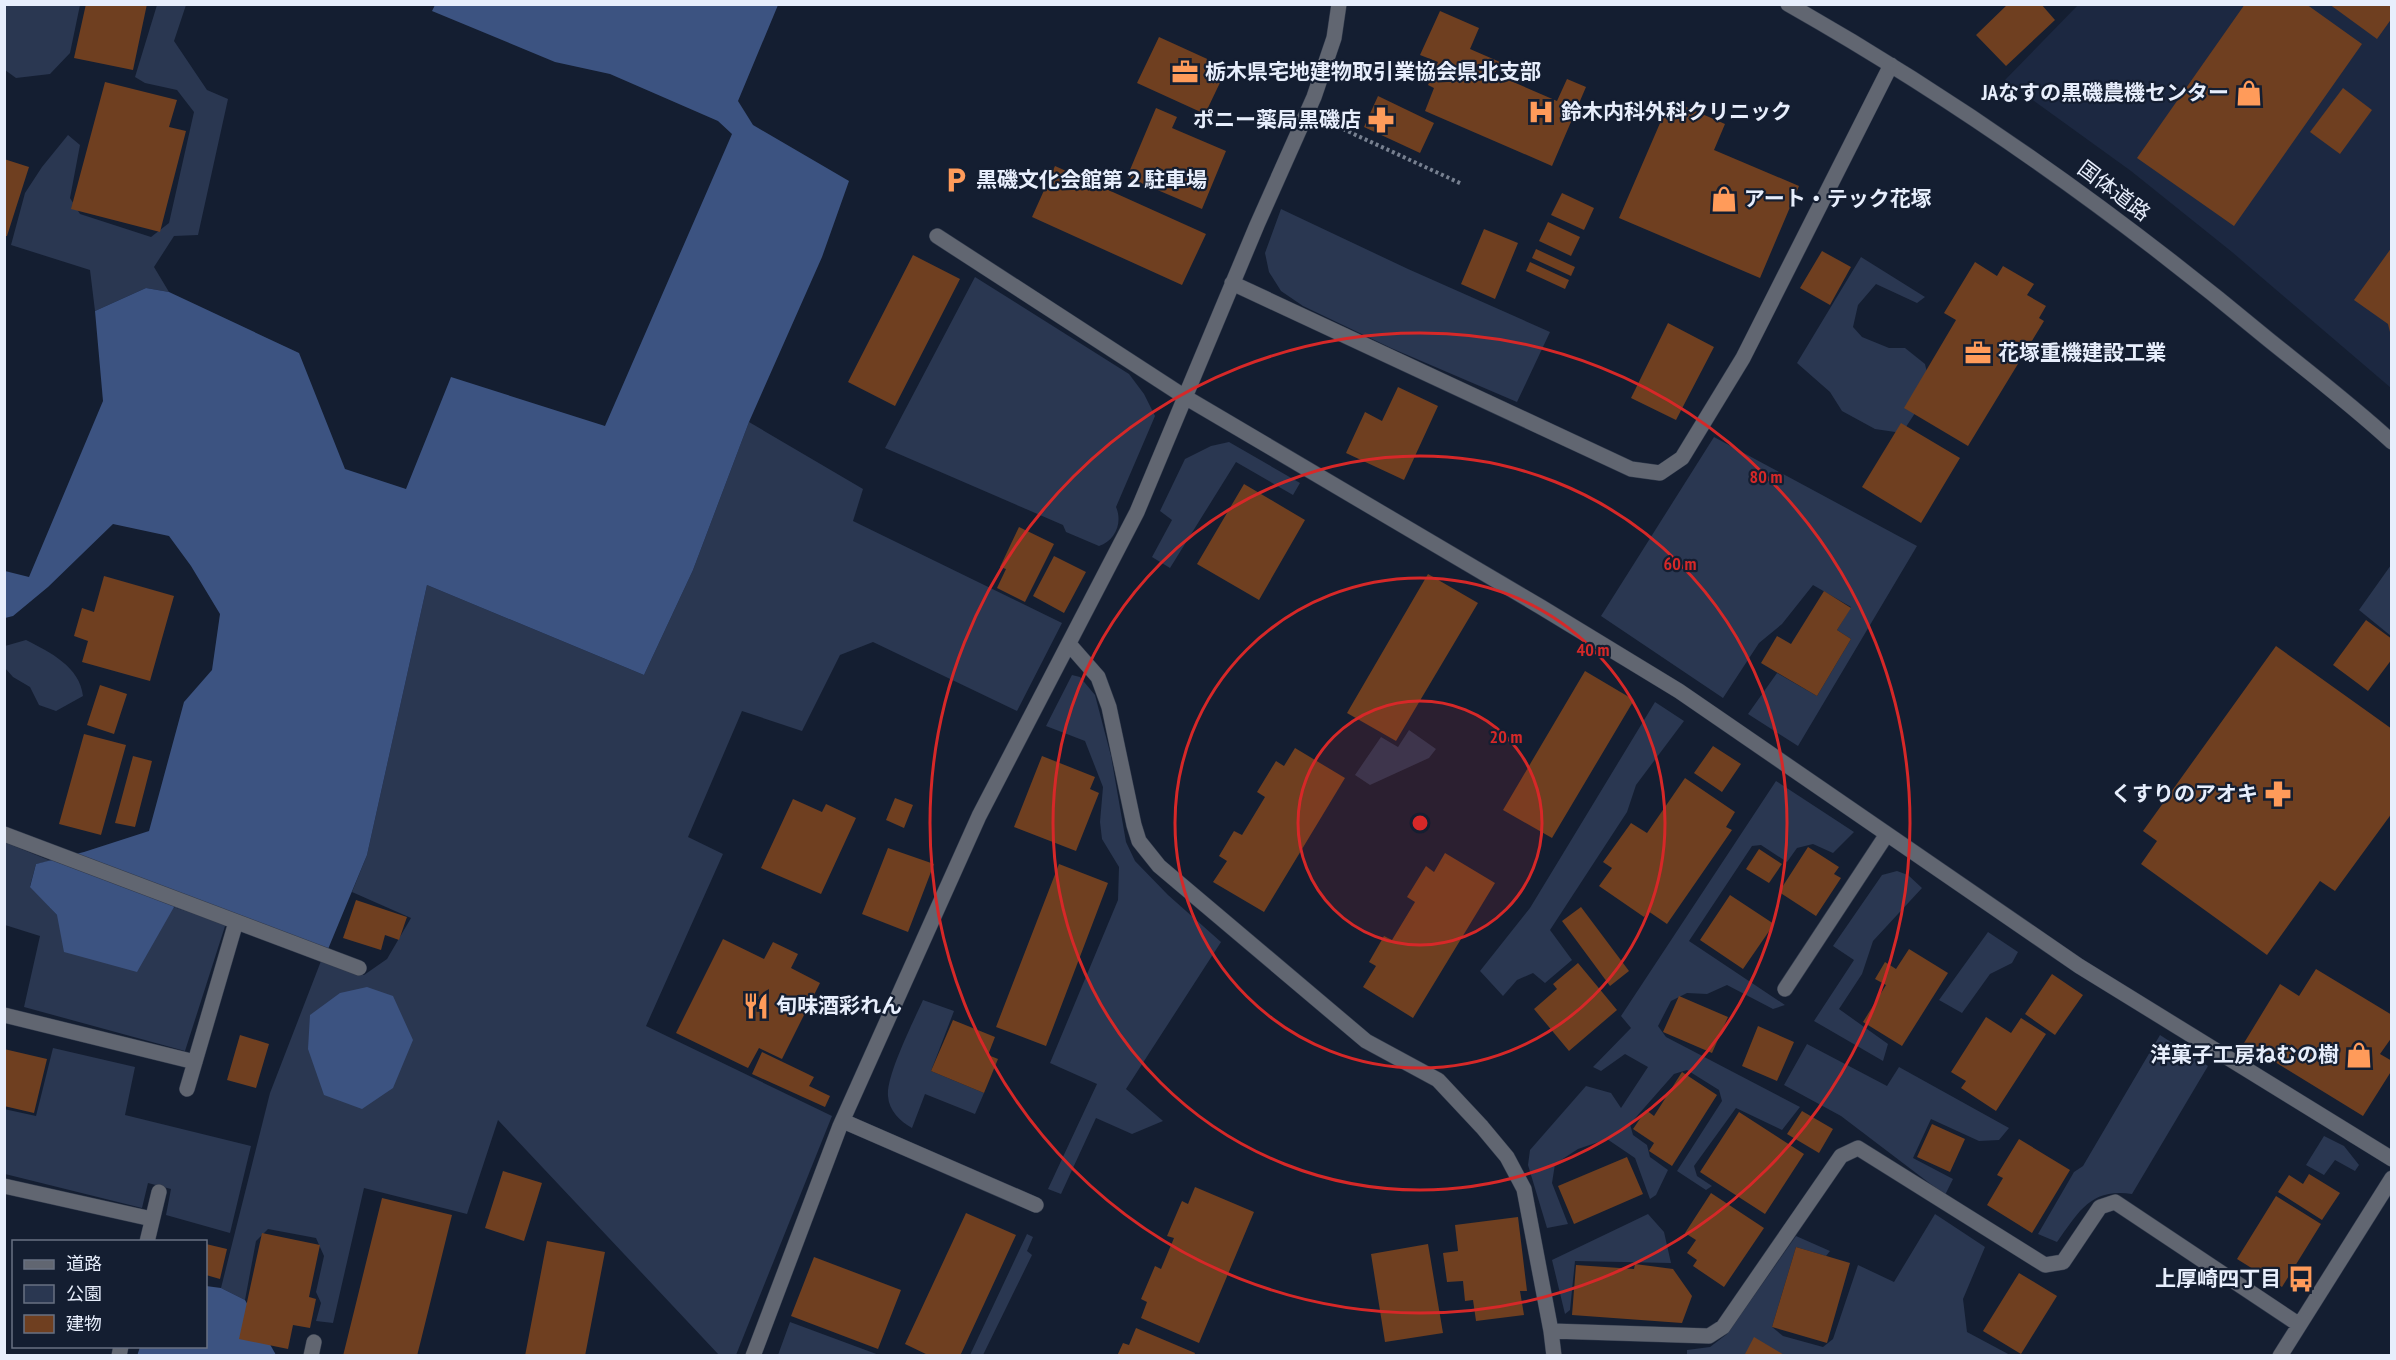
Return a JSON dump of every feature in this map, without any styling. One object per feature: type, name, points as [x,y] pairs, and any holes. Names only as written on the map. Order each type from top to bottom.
[{"type":"street","points":[[753,1356],[843,1121],[979,816],[1137,512],[1232,283],[1307,112],[1334,38],[1338,4]]},
{"type":"street","name":"国体道路","points":[[1788,4],[1891,65],[1988,127],[2071,185],[2203,285],[2391,442]]},
{"type":"street","points":[[1232,283],[1631,469],[1660,472],[1682,458],[1743,358],[1891,65]]},
{"type":"street","points":[[937,236],[1185,397],[1679,691],[2079,966],[2391,1159]]},
{"type":"street","points":[[1069,644],[1098,677],[1110,707],[1134,825],[1139,841],[1146,852],[1159,866],[1366,1041],[1438,1080],[1507,1157],[1524,1190],[1554,1356]]},
{"type":"street","points":[[4,834],[359,968]]},
{"type":"street","points":[[1785,989],[1887,834]]},
{"type":"street","points":[[187,1089],[236,922]]},
{"type":"street","points":[[4,1015],[195,1062]]},
{"type":"street","points":[[843,1121],[1036,1205]]},
{"type":"street","points":[[1551,1331],[1709,1336],[1723,1327],[1841,1156],[1858,1149],[2045,1265],[2062,1262],[2100,1207],[2115,1202],[2298,1324]]},
{"type":"street","points":[[2280,1356],[2391,1178]]},
{"type":"street","points":[[4,1186],[152,1219]]},
{"type":"street","points":[[147,1240],[159,1192]]},
{"type":"path","points":[[1307,112],[1462,184]]},
{"type":"shaded area","points":[[435,5],[778,5],[738,101],[753,125],[849,181],[822,257],[749,422],[693,570],[644,675],[427,585],[367,855],[326,954],[174,907],[137,972],[64,952],[57,915],[30,887],[36,864],[84,852],[149,831],[184,702],[212,670],[220,614],[191,566],[169,536],[113,524],[48,587],[13,616],[5,618],[5,571],[29,577],[103,401],[95,311],[146,288],[169,292],[299,353],[345,469],[406,489],[451,377],[605,426],[732,134],[718,121],[610,74],[555,62],[432,11]]},
{"type":"shaded area","points":[[2078,5],[2391,5],[2391,388],[2232,252],[2131,171],[2005,80]]},
{"type":"shaded area","points":[[367,987],[393,996],[413,1040],[393,1088],[362,1109],[324,1095],[308,1049],[310,1015],[340,993]]},
{"type":"shaded area","points":[[207,1286],[221,1288],[245,1300],[276,1355],[137,1356],[140,1348],[207,1348]]},
{"type":"green space","points":[[4,5],[80,5],[70,53],[50,74],[16,78],[5,70]]},
{"type":"green space","points":[[157,5],[186,5],[174,41],[207,90],[228,99],[198,235],[174,236],[154,267],[169,292],[146,288],[95,311],[90,270],[11,245],[25,193],[42,167],[68,135],[80,145],[70,198],[80,214],[151,237],[169,223],[194,112],[177,90],[145,83],[135,77]]},
{"type":"green space","points":[[1281,209],[1550,332],[1517,402],[1391,348],[1303,306],[1281,291],[1269,272],[1265,253]]},
{"type":"green space","points":[[1861,257],[1925,297],[1917,303],[1876,284],[1858,305],[1853,327],[1862,337],[1889,348],[1905,348],[1925,364],[1929,381],[1919,407],[1902,433],[1875,429],[1842,411],[1830,392],[1797,363]]},
{"type":"green space","points":[[975,277],[1129,374],[1144,394],[1155,416],[1116,507],[1119,519],[1116,531],[1105,544],[1099,546],[1066,532],[1063,525],[885,448]]},
{"type":"green space","points":[[749,422],[863,489],[853,521],[1062,623],[1017,711],[873,642],[840,655],[802,731],[742,711],[688,837],[723,854],[646,1026],[832,1116],[736,1355],[719,1355],[498,1120],[467,1214],[364,1188],[333,1323],[316,1321],[321,1303],[316,1292],[324,1256],[316,1238],[268,1229],[256,1241],[245,1300],[221,1288],[270,1093],[321,961],[364,975],[387,959],[411,918],[352,892],[367,855],[427,585],[644,675],[693,570]]},
{"type":"green space","points":[[1714,437],[1917,546],[1798,746],[1748,714],[1777,673],[1817,696],[1851,639],[1837,630],[1851,607],[1813,585],[1782,624],[1759,643],[1723,698],[1601,616]]},
{"type":"green space","points":[[1229,442],[1300,483],[1293,495],[1236,462],[1170,568],[1152,557],[1172,520],[1160,511],[1185,459],[1211,446]]},
{"type":"green space","points":[[2391,565],[2391,636],[2359,610]]},
{"type":"green space","points":[[26,640],[54,655],[70,669],[81,686],[83,696],[56,711],[39,705],[30,687],[13,677],[5,668],[5,646]]},
{"type":"green space","points":[[1072,675],[1080,677],[1095,695],[1111,756],[1126,842],[1135,861],[1168,895],[1221,942],[1126,1089],[1163,1121],[1132,1134],[1096,1118],[1061,1194],[1048,1189],[1097,1084],[1050,1063],[1118,900],[1119,867],[1102,839],[1100,822],[1103,787],[1085,741],[1046,726]]},
{"type":"green space","points":[[1655,702],[1684,721],[1636,785],[1627,812],[1550,930],[1572,960],[1545,983],[1533,973],[1517,980],[1503,996],[1480,971],[1530,908]]},
{"type":"green space","points":[[1409,730],[1436,749],[1429,758],[1370,785],[1355,775],[1381,737],[1398,747]]},
{"type":"green space","points":[[1776,781],[1854,832],[1833,853],[1813,844],[1797,848],[1787,862],[1761,845],[1752,846],[1689,941],[1785,1005],[1773,1009],[1727,985],[1707,994],[1687,993],[1671,1001],[1658,1026],[1666,1037],[1800,1107],[1782,1130],[1736,1108],[1694,1166],[1697,1176],[1712,1186],[1706,1190],[1677,1171],[1722,1101],[1719,1090],[1687,1070],[1674,1074],[1630,1124],[1633,1135],[1647,1145],[1650,1157],[1668,1170],[1656,1195],[1650,1199],[1635,1158],[1607,1139],[1578,1149],[1555,1164],[1552,1183],[1568,1224],[1547,1228],[1528,1165],[1530,1150],[1586,1086],[1611,1093],[1621,1108],[1648,1067],[1625,1054],[1601,1071],[1593,1067],[1631,1028],[1621,1016]]},
{"type":"green space","points":[[4,842],[51,861],[36,864],[30,886],[57,915],[173,907],[226,923],[185,1051],[24,1007],[40,936],[5,925]]},
{"type":"green space","points":[[1897,871],[1908,875],[1922,888],[1873,941],[1862,974],[1839,1009],[1888,1044],[1883,1061],[1814,1021],[1854,960],[1833,946],[1882,875]]},
{"type":"green space","points":[[1988,932],[2018,952],[2012,963],[1990,974],[1962,1013],[1939,1000]]},
{"type":"green space","points":[[923,1000],[954,1011],[931,1071],[984,1093],[975,1114],[925,1094],[912,1128],[899,1119],[893,1111],[888,1096],[891,1075]]},
{"type":"green space","points":[[2160,1035],[2208,1066],[2132,1194],[2106,1195],[2087,1204],[2057,1242],[2038,1234],[2074,1172],[2083,1166]]},
{"type":"green space","points":[[1807,1044],[1887,1086],[1899,1067],[2009,1128],[1999,1140],[1979,1141],[1931,1119],[1913,1158],[1953,1179],[1945,1195],[1841,1116],[1784,1085]]},
{"type":"green space","points":[[53,1048],[135,1067],[125,1115],[251,1146],[230,1233],[166,1215],[171,1189],[148,1183],[142,1208],[5,1174],[4,1109],[36,1116]]},
{"type":"green space","points":[[2324,1136],[2344,1146],[2359,1165],[2355,1171],[2335,1160],[2324,1175],[2306,1165]]},
{"type":"green space","points":[[1648,1214],[1664,1232],[1671,1263],[1575,1261],[1570,1310],[1565,1314],[1552,1260]]},
{"type":"green space","points":[[1935,1214],[1985,1247],[1963,1299],[1967,1332],[2010,1355],[1687,1356],[1687,1350],[1710,1347],[1727,1334],[1796,1236],[1830,1251],[1826,1256],[1796,1247],[1772,1327],[1783,1336],[1823,1347],[1833,1339],[1858,1265],[1894,1282]]},
{"type":"green space","points":[[1027,1234],[1033,1237],[1027,1251],[1032,1255],[983,1355],[970,1355]]},
{"type":"green space","points":[[790,1322],[879,1355],[778,1355]]},
{"type":"building","points":[[86,4],[147,4],[133,70],[74,58]]},
{"type":"building","points":[[2008,4],[2041,4],[2055,20],[2006,66],[1976,35]]},
{"type":"building","points":[[2245,4],[2306,4],[2362,44],[2234,226],[2137,158]]},
{"type":"building","points":[[2329,4],[2392,4],[2392,18],[2377,39]]},
{"type":"building","points":[[1440,11],[1479,28],[1470,49],[1500,62],[1495,74],[1557,101],[1567,79],[1586,87],[1552,166],[1425,111],[1434,88],[1428,85],[1438,62],[1420,55]]},
{"type":"building","points":[[1159,37],[1227,68],[1205,114],[1137,83]]},
{"type":"building","points":[[105,82],[177,100],[169,127],[186,131],[160,232],[71,209]]},
{"type":"building","points":[[2343,88],[2372,110],[2340,154],[2310,132]]},
{"type":"building","points":[[1378,96],[1434,123],[1420,153],[1364,127]]},
{"type":"building","points":[[1670,100],[1725,124],[1714,150],[1799,186],[1760,278],[1619,218]]},
{"type":"building","points":[[1156,108],[1177,117],[1172,128],[1226,151],[1202,209],[1127,177]]},
{"type":"building","points":[[4,159],[29,167],[7,236],[4,236]]},
{"type":"building","points":[[1055,166],[1206,234],[1182,285],[1032,217]]},
{"type":"building","points":[[1562,193],[1594,208],[1584,230],[1551,215]]},
{"type":"building","points":[[1548,222],[1580,237],[1571,256],[1539,241]]},
{"type":"building","points":[[1484,229],[1518,243],[1495,299],[1461,284]]},
{"type":"building","points":[[2392,247],[2391,336],[2388,324],[2354,300]]},
{"type":"building","points":[[1536,249],[1575,267],[1571,276],[1532,258]]},
{"type":"building","points":[[1822,251],[1851,267],[1830,305],[1800,288]]},
{"type":"building","points":[[913,255],[960,279],[895,406],[848,382]]},
{"type":"building","points":[[1530,262],[1569,280],[1565,289],[1526,271]]},
{"type":"building","points":[[1975,262],[1997,276],[2003,266],[2034,284],[2027,295],[2046,306],[2039,318],[2044,321],[1968,446],[1904,408],[1956,320],[1944,313]]},
{"type":"building","points":[[1668,323],[1714,347],[1676,420],[1631,398]]},
{"type":"building","points":[[1398,387],[1438,406],[1404,480],[1346,453],[1365,412],[1382,421]]},
{"type":"building","points":[[1901,423],[1960,458],[1921,523],[1862,487]]},
{"type":"building","points":[[1244,484],[1305,520],[1259,600],[1197,564]]},
{"type":"building","points":[[1019,527],[1054,544],[1025,602],[997,588],[1006,569],[1000,567]]},
{"type":"building","points":[[1054,556],[1086,572],[1064,613],[1033,596]]},
{"type":"building","points":[[1428,574],[1478,603],[1396,741],[1347,713]]},
{"type":"building","points":[[104,576],[174,596],[150,681],[82,662],[88,641],[74,636],[82,608],[94,612]]},
{"type":"building","points":[[1824,591],[1851,608],[1837,630],[1851,639],[1817,696],[1761,663],[1777,636],[1791,644]]},
{"type":"building","points":[[2366,620],[2392,639],[2392,659],[2368,691],[2333,665]]},
{"type":"building","points":[[2276,646],[2392,729],[2392,813],[2335,891],[2320,881],[2267,955],[2141,864],[2157,841],[2143,831]]},
{"type":"building","points":[[1585,671],[1634,700],[1552,838],[1503,810]]},
{"type":"building","points":[[100,685],[127,694],[114,734],[87,725]]},
{"type":"building","points":[[84,734],[126,745],[101,835],[59,824]]},
{"type":"building","points":[[1713,746],[1741,764],[1722,792],[1694,773]]},
{"type":"building","points":[[1295,748],[1345,778],[1264,912],[1213,882],[1227,861],[1219,856],[1234,831],[1242,835],[1265,797],[1257,792],[1276,761],[1284,766]]},
{"type":"building","points":[[133,756],[152,761],[135,827],[115,823]]},
{"type":"building","points":[[1042,756],[1095,777],[1090,789],[1099,793],[1076,851],[1014,827]]},
{"type":"building","points":[[1685,778],[1735,812],[1726,827],[1732,830],[1667,924],[1648,911],[1644,917],[1599,886],[1612,868],[1603,862],[1631,823],[1647,833]]},
{"type":"building","points":[[895,798],[913,805],[904,828],[886,820]]},
{"type":"building","points":[[793,799],[822,812],[826,804],[856,818],[821,894],[761,868]]},
{"type":"building","points":[[1808,847],[1839,867],[1834,874],[1841,878],[1816,916],[1779,892]]},
{"type":"building","points":[[888,848],[934,864],[908,932],[862,914]]},
{"type":"building","points":[[1759,849],[1782,864],[1769,883],[1746,869]]},
{"type":"building","points":[[1445,853],[1495,883],[1413,1018],[1363,987],[1376,966],[1369,962],[1384,936],[1392,940],[1415,902],[1407,897],[1426,866],[1434,872]]},
{"type":"building","points":[[1059,864],[1108,883],[1046,1046],[996,1027]]},
{"type":"building","points":[[1730,895],[1774,924],[1743,969],[1700,940]]},
{"type":"building","points":[[356,900],[407,917],[399,940],[385,935],[381,950],[343,938]]},
{"type":"building","points":[[1581,907],[1629,971],[1610,986],[1562,921]]},
{"type":"building","points":[[723,939],[764,959],[773,942],[798,954],[791,968],[820,983],[782,1059],[759,1048],[748,1068],[676,1033]]},
{"type":"building","points":[[1909,949],[1948,973],[1902,1046],[1863,1022],[1886,985],[1875,979],[1885,962],[1896,969]]},
{"type":"building","points":[[1578,963],[1617,1010],[1569,1051],[1534,1009],[1557,989],[1553,984]]},
{"type":"building","points":[[2316,969],[2392,1015],[2392,1037],[2380,1054],[2392,1061],[2392,1070],[2363,1116],[2244,1043],[2280,984],[2299,996]]},
{"type":"building","points":[[2052,974],[2083,995],[2055,1035],[2025,1014]]},
{"type":"building","points":[[1679,996],[1728,1017],[1712,1053],[1663,1032]]},
{"type":"building","points":[[1986,1017],[2011,1033],[2021,1018],[2046,1034],[1996,1111],[1961,1088],[1966,1081],[1951,1072]]},
{"type":"building","points":[[953,1020],[995,1037],[988,1055],[998,1059],[984,1093],[931,1071]]},
{"type":"building","points":[[1758,1026],[1794,1042],[1777,1081],[1742,1066]]},
{"type":"building","points":[[240,1035],[269,1044],[256,1088],[227,1080]]},
{"type":"building","points":[[4,1049],[47,1059],[34,1113],[4,1106]]},
{"type":"building","points":[[762,1052],[814,1077],[809,1086],[830,1096],[825,1107],[752,1074]]},
{"type":"building","points":[[1682,1072],[1717,1095],[1672,1166],[1649,1151],[1654,1143],[1633,1129],[1646,1110],[1654,1116]]},
{"type":"building","points":[[1802,1111],[1833,1129],[1819,1153],[1787,1134]]},
{"type":"building","points":[[1739,1112],[1804,1154],[1765,1214],[1700,1172]]},
{"type":"building","points":[[1932,1124],[1965,1139],[1950,1172],[1917,1157]]},
{"type":"building","points":[[2019,1139],[2070,1170],[2032,1233],[1987,1205],[2003,1178],[1997,1175]]},
{"type":"building","points":[[1627,1157],[1643,1194],[1574,1224],[1558,1186]]},
{"type":"building","points":[[503,1171],[542,1183],[524,1241],[485,1228]]},
{"type":"building","points":[[2309,1174],[2340,1193],[2322,1220],[2278,1192],[2289,1175],[2303,1184]]},
{"type":"building","points":[[1195,1187],[1254,1212],[1199,1343],[1141,1318],[1147,1302],[1141,1299],[1155,1266],[1161,1269],[1174,1238],[1167,1236],[1182,1201],[1188,1204]]},
{"type":"building","points":[[1711,1193],[1764,1228],[1724,1287],[1693,1266],[1697,1260],[1687,1253],[1696,1240],[1685,1233]]},
{"type":"building","points":[[2276,1196],[2321,1224],[2282,1287],[2237,1259]]},
{"type":"building","points":[[382,1198],[452,1215],[417,1356],[343,1356]]},
{"type":"building","points":[[966,1213],[1016,1235],[960,1356],[930,1356],[905,1344]]},
{"type":"building","points":[[1518,1217],[1527,1291],[1520,1291],[1524,1315],[1476,1321],[1473,1300],[1465,1301],[1463,1281],[1447,1282],[1443,1253],[1458,1251],[1455,1225]]},
{"type":"building","points":[[262,1233],[320,1245],[309,1297],[316,1299],[310,1328],[293,1325],[288,1349],[239,1339]]},
{"type":"building","points":[[547,1241],[605,1252],[585,1356],[525,1356]]},
{"type":"building","points":[[207,1244],[227,1249],[220,1279],[207,1275]]},
{"type":"building","points":[[1428,1244],[1443,1333],[1385,1342],[1371,1254]]},
{"type":"building","points":[[1796,1247],[1850,1263],[1827,1343],[1772,1327]]},
{"type":"building","points":[[814,1257],[901,1290],[878,1349],[791,1316]]},
{"type":"building","points":[[1635,1264],[1673,1269],[1692,1296],[1682,1323],[1572,1315],[1576,1265],[1634,1269]]},
{"type":"building","points":[[2019,1273],[2057,1296],[2021,1354],[1983,1331]]},
{"type":"building","points":[[1136,1328],[1195,1353],[1194,1356],[1117,1356],[1123,1343],[1129,1345]]},
{"type":"building","points":[[1754,1337],[1786,1356],[1744,1356]]},
{"type":"place","name":"栃木県宅地建物取引業協会県北支部","points":[[1185,72]]},
{"type":"place","name":"JAなすの黒磯農機センター","points":[[2249,93]]},
{"type":"place","name":"鈴木内科外科クリニック","points":[[1541,112]]},
{"type":"place","name":"ポニー薬局黒磯店","points":[[1381,120]]},
{"type":"place","name":"黒磯文化会館第２駐車場","points":[[956,180]]},
{"type":"place","name":"アート・テック花塚","points":[[1724,199]]},
{"type":"place","name":"花塚重機建設工業","points":[[1978,353]]},
{"type":"place","name":"くすりのアオキ","points":[[2278,794]]},
{"type":"place","name":"旬味酒彩れん","points":[[756,1006]]},
{"type":"place","name":"洋菓子工房ねむの樹","points":[[2359,1055]]},
{"type":"place","name":"上厚崎四丁目","points":[[2301,1279]]}]
